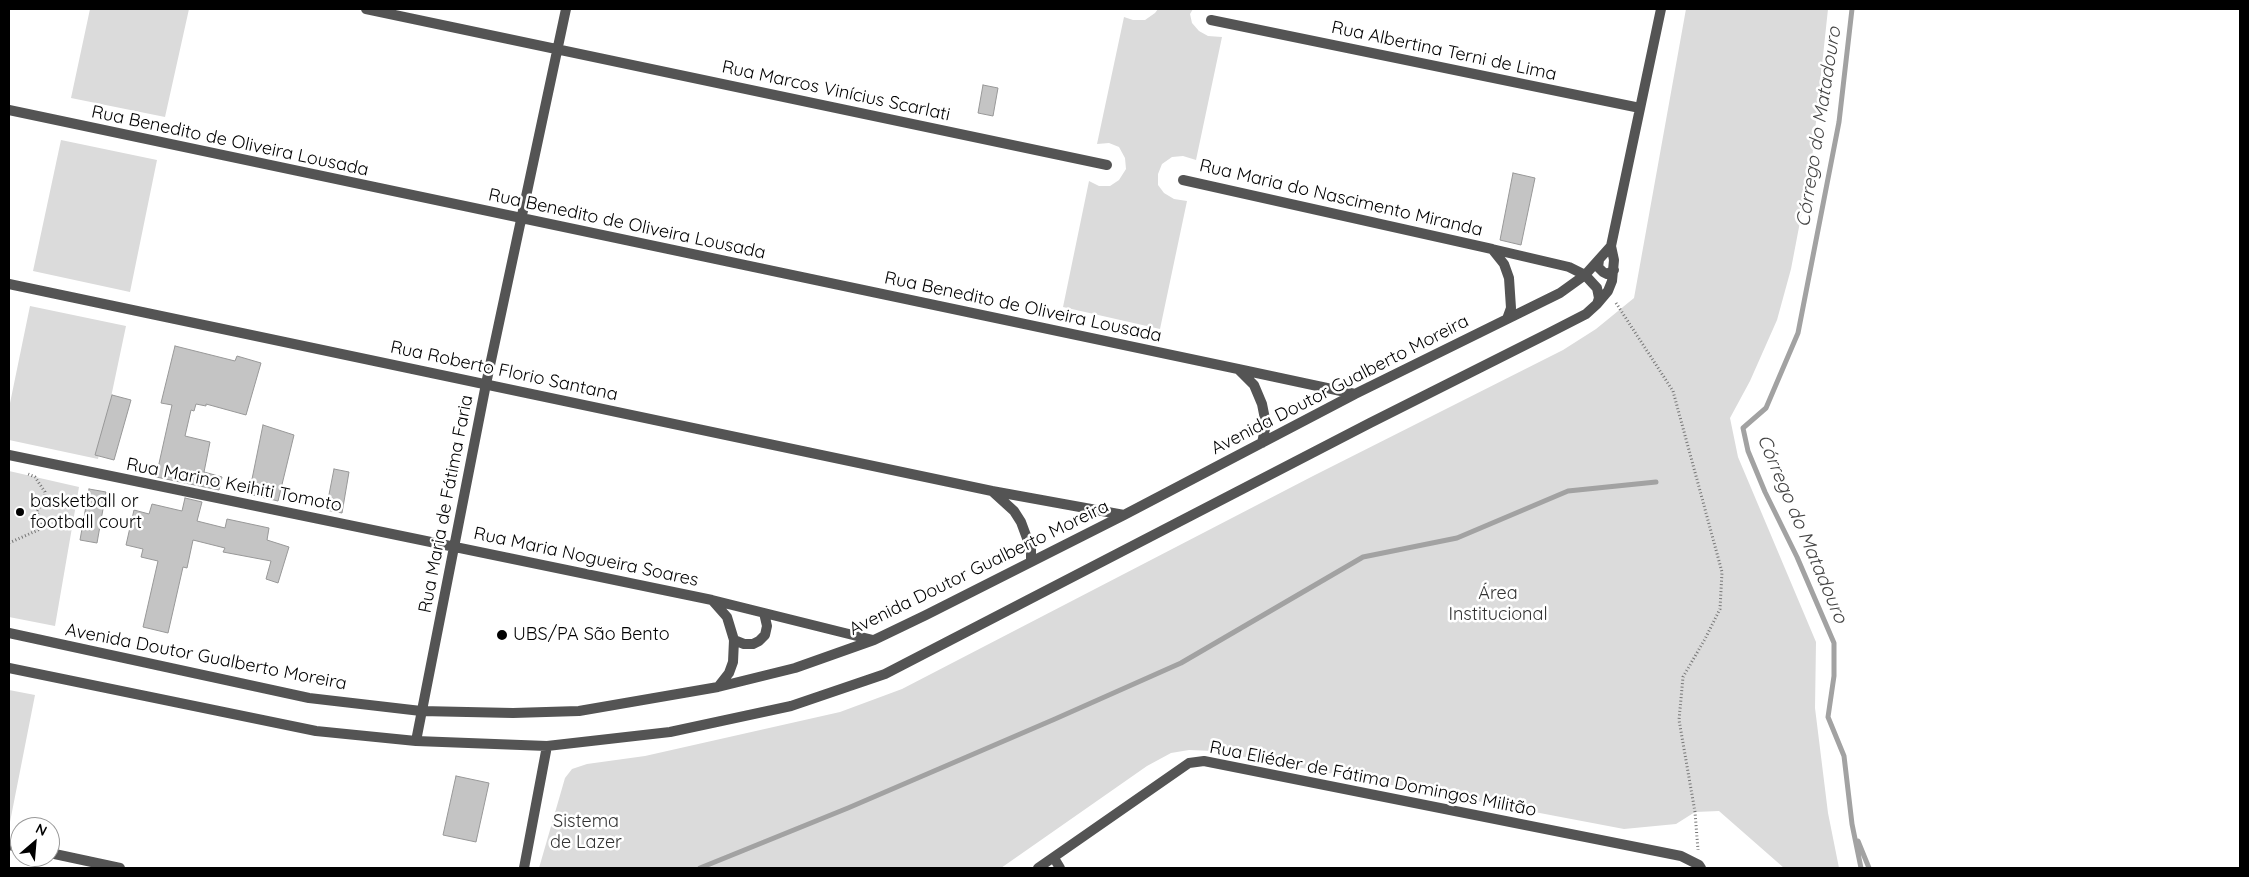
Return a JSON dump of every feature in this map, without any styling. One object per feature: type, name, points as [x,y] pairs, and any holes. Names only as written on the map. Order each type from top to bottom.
[{"type":"street","name":"Rua Marcos Vinícius Scarlati","points":[[366,9],[1107,165]]},
{"type":"street","name":"Rua Maria de Fátima Faria","points":[[416,741],[453,545],[566,9]]},
{"type":"street","points":[[9,668],[316,731],[416,741],[547,746],[670,732],[791,706],[885,674],[1586,314],[1598,304],[1608,292],[1614,270],[1611,246],[1661,9]]},
{"type":"street","name":"Rua Albertina Terni de Lima","points":[[1211,20],[1640,108]]},
{"type":"street","name":"Rua Benedito de Oliveira Lousada","points":[[9,110],[1356,394]]},
{"type":"street","name":"Rua Maria do Nascimento Miranda","points":[[1183,180],[1569,267],[1585,275]]},
{"type":"street","name":"Avenida Doutor Gualberto Moreira","points":[[9,633],[309,698],[421,711],[513,713],[579,711],[718,687],[795,668],[874,640],[1124,515],[1356,394],[1560,293],[1585,275],[1611,246]]},
{"type":"street","name":"Rua Maria do Nascimento Miranda","points":[[1492,249],[1504,264],[1510,278],[1511,308],[1508,319]]},
{"type":"street","points":[[1599,260],[1598,267],[1603,272],[1607,274],[1614,270]]},
{"type":"street","points":[[1585,275],[1597,288],[1598,304]]},
{"type":"street","name":"Rua Roberto Florio Santana","points":[[9,284],[992,491],[1124,515]]},
{"type":"street","points":[[1238,369],[1254,386],[1262,404],[1266,424],[1262,443]]},
{"type":"street","name":"Rua Marino Keihiti Tomoto","points":[[9,455],[453,545]]},
{"type":"street","points":[[992,491],[1014,511],[1022,522],[1031,550],[1031,562]]},
{"type":"street","name":"Rua Maria Nogueira Soares","points":[[453,545],[712,600],[874,640]]},
{"type":"street","name":"Rua Maria Nogueira Soares","points":[[712,600],[727,617],[734,640],[733,662],[729,673],[718,687]]},
{"type":"street","points":[[734,640],[744,644],[753,644],[759,641],[765,635],[768,626],[764,613]]},
{"type":"street","points":[[524,868],[547,746]]},
{"type":"street","name":"Rua Eliéder de Fátima Domingos Militão","points":[[1038,868],[1178,770],[1189,763],[1204,761],[1681,856],[1700,867]]},
{"type":"street","points":[[60,855],[120,868]]},
{"type":"street","points":[[1054,858],[1060,868]]},
{"type":"path","points":[[1608,292],[1672,392],[1722,572],[1720,609],[1683,677],[1680,720],[1695,812],[1700,867]]},
{"type":"path","points":[[9,543],[38,530],[41,526],[37,511],[45,498],[45,492],[35,477],[27,474]]},
{"type":"green space","points":[[90,9],[189,9],[165,117],[71,98]]},
{"type":"green space","points":[[1158,9],[1193,9],[1190,14],[1192,23],[1199,31],[1208,36],[1222,37],[1196,160],[1183,156],[1172,157],[1162,164],[1158,174],[1158,185],[1164,193],[1174,199],[1187,201],[1160,329],[1063,307],[1089,181],[1099,186],[1110,186],[1119,180],[1126,169],[1125,158],[1119,147],[1109,143],[1097,144],[1124,17],[1133,20],[1145,20]]},
{"type":"green space","name":"Área Institucional","points":[[1686,9],[1828,9],[1812,159],[1791,269],[1777,320],[1750,381],[1730,418],[1738,457],[1816,642],[1815,708],[1828,813],[1839,868],[1784,868],[1719,811],[1695,812],[1676,824],[1624,829],[1213,751],[1189,750],[1171,753],[1147,766],[1001,868],[539,868],[565,778],[572,769],[587,764],[645,756],[840,712],[902,689],[1313,476],[1563,350],[1596,329],[1634,298]]},
{"type":"green space","points":[[61,140],[157,160],[130,292],[33,271]]},
{"type":"green space","points":[[30,306],[126,326],[98,459],[9,440],[9,408]]},
{"type":"green space","points":[[9,471],[79,487],[55,626],[9,617]]},
{"type":"green space","points":[[9,690],[35,695],[9,821]]},
{"type":"building","points":[[983,85],[998,88],[993,116],[978,113]]},
{"type":"building","points":[[1513,173],[1535,178],[1521,245],[1500,240]]},
{"type":"building","points":[[175,346],[235,361],[237,356],[261,363],[246,415],[206,404],[206,406],[196,404],[194,411],[191,410],[185,436],[210,442],[204,472],[222,477],[219,490],[156,477],[172,405],[161,403]]},
{"type":"building","points":[[112,395],[131,400],[114,460],[95,455]]},
{"type":"building","points":[[263,425],[294,435],[278,501],[249,494]]},
{"type":"building","points":[[334,469],[349,472],[342,513],[326,510]]},
{"type":"building","points":[[89,489],[106,492],[97,543],[80,540]]},
{"type":"building","points":[[185,498],[202,502],[197,521],[225,528],[227,519],[269,528],[267,540],[289,547],[278,583],[266,579],[271,561],[223,552],[225,548],[193,540],[187,568],[183,567],[168,633],[143,627],[158,561],[141,557],[143,549],[126,545],[134,510],[149,514],[152,504],[182,511]]},
{"type":"building","points":[[456,776],[489,783],[476,842],[443,835]]},
{"type":"waterway","name":"Córrego do Matadouro","points":[[1852,9],[1839,122],[1798,333],[1766,408],[1743,428],[1748,451],[1765,492],[1797,557],[1834,643],[1834,676],[1828,717],[1844,756],[1852,824],[1861,868]]},
{"type":"waterway","points":[[700,868],[848,808],[1181,663],[1363,557],[1457,538],[1568,491],[1656,482]]},
{"type":"waterway","points":[[1858,841],[1869,868]]},
{"type":"place","name":"basketball or football court","points":[[20,512]]},
{"type":"place","name":"UBS/PA São Bento","points":[[502,635]]},
{"type":"park label","name":"Sistema de Lazer","points":[[586,832]]}]
